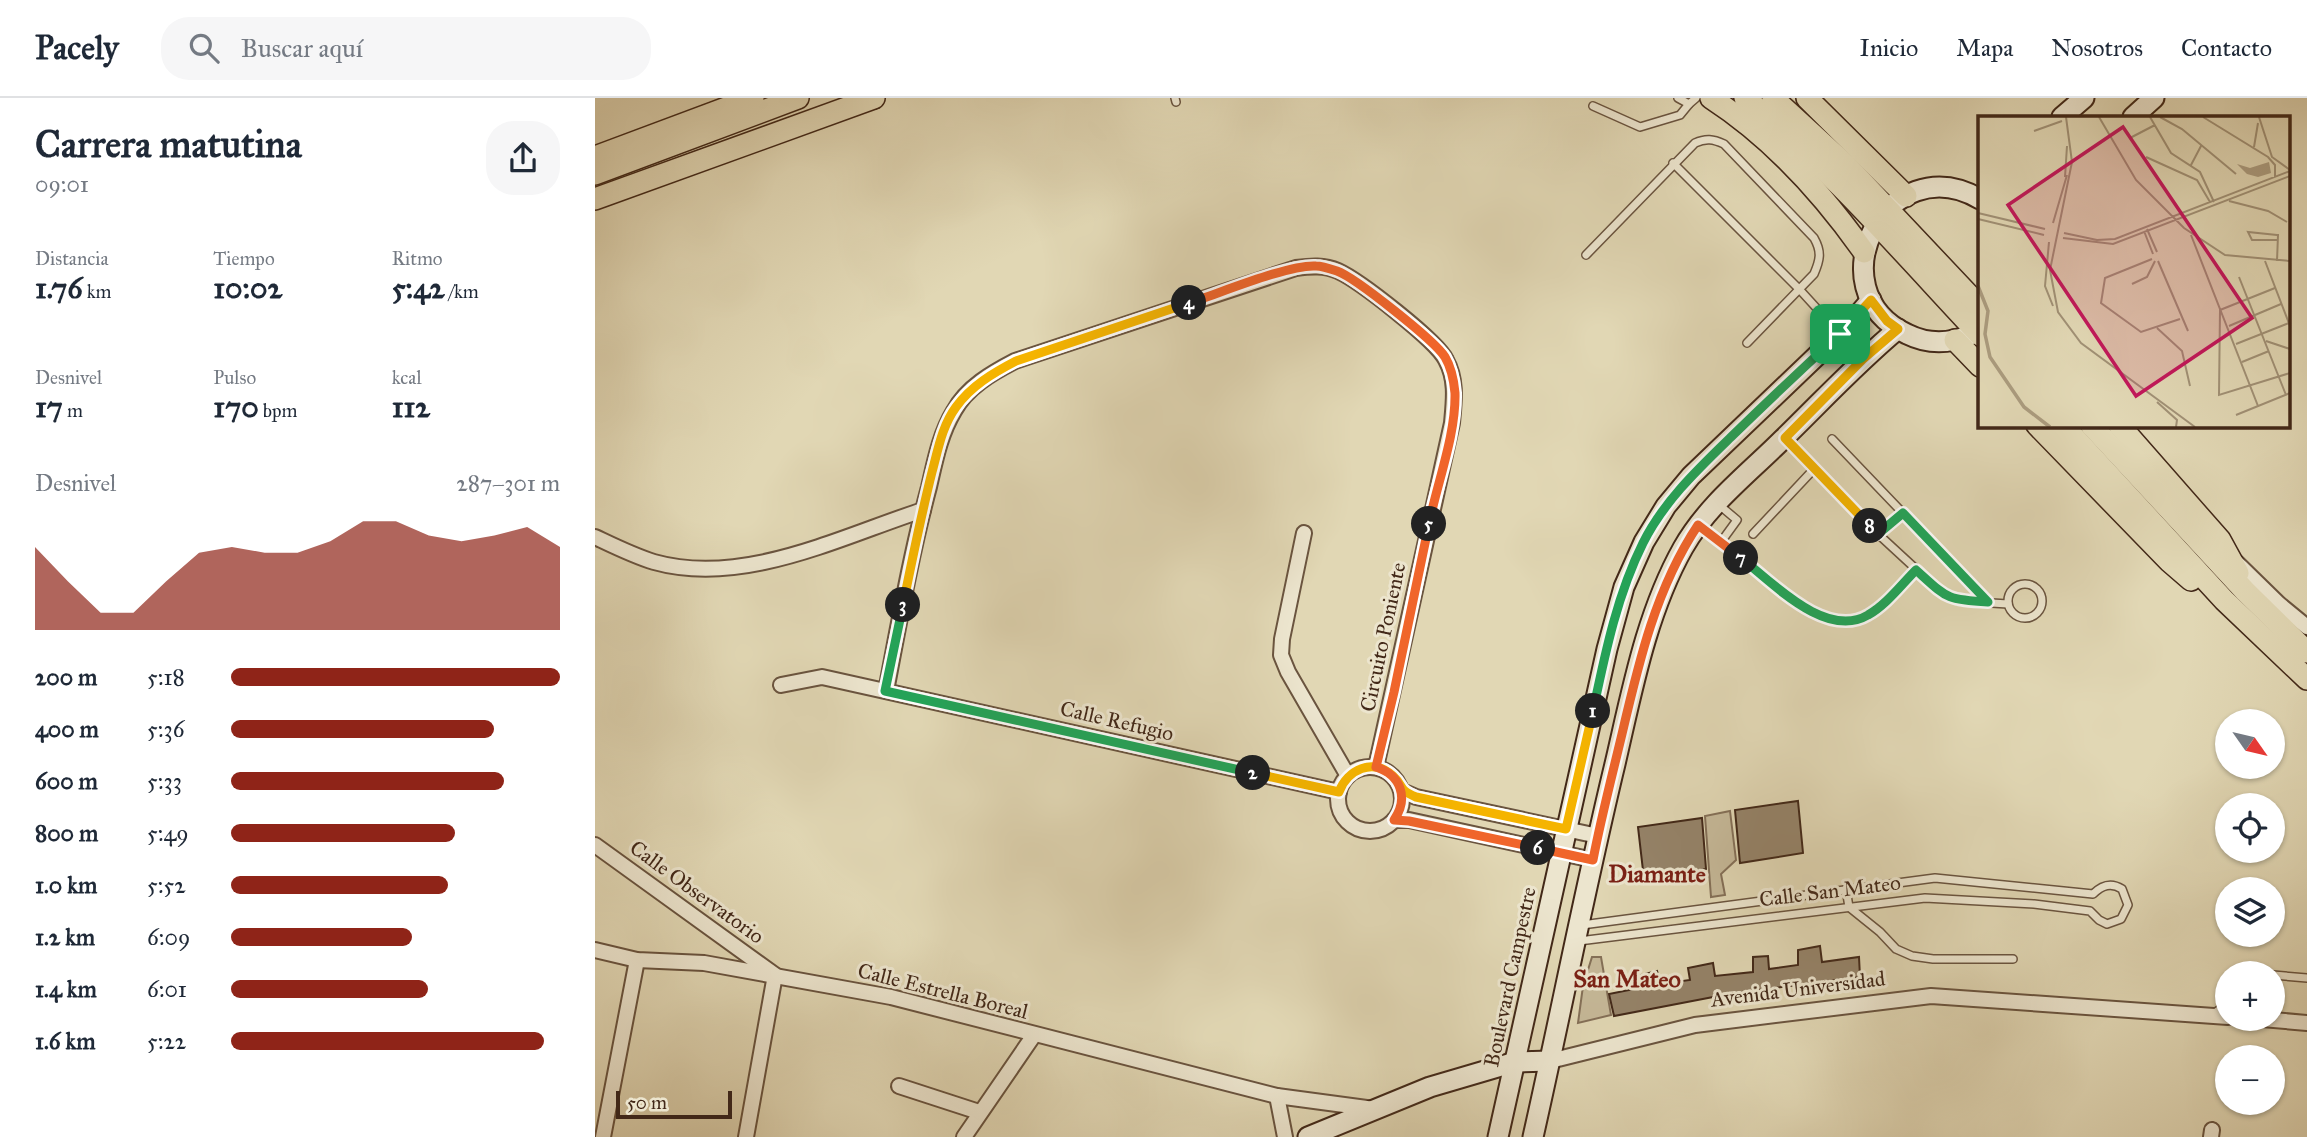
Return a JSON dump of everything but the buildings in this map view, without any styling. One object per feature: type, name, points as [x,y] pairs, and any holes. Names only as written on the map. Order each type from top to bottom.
[{"type":"main road","points":[[595,157],[753,98]]},
{"type":"main road","points":[[595,174],[797,98]]},
{"type":"main road","points":[[595,199],[874,98]]},
{"type":"main road","points":[[1711,98],[1815,187],[1864,252]]},
{"type":"main road","points":[[1745,98],[1881,216],[1978,305]]},
{"type":"main road","points":[[1773,98],[1811,132],[1978,332]]},
{"type":"main road","points":[[1807,98],[1906,196]]},
{"type":"main road","points":[[1955,340],[1978,364]]},
{"type":"main road","points":[[2039,427],[2169,561],[2203,589],[2224,600]]},
{"type":"main road","points":[[2065,427],[2224,600],[2307,679]]},
{"type":"main road","points":[[2093,427],[2245,591],[2307,652]]},
{"type":"main road","points":[[2121,427],[2205,522],[2231,557],[2245,591]]},
{"type":"street","points":[[2063,116],[2084,98]]},
{"type":"street","points":[[2134,116],[2154,98]]},
{"type":"street","points":[[1978,195],[1940,188],[1906,196],[1881,216],[1864,252],[1864,276],[1871,300],[1887,321],[1898,329],[1932,342],[1955,340],[1978,333]]},
{"type":"street","name":"Circuito Poniente","points":[[885,691],[923,510],[943,431],[954,409],[967,393],[993,373],[1016,361],[1296,268],[1317,265],[1338,271],[1385,304],[1445,357],[1452,374],[1455,393],[1452,423],[1376,767]]},
{"type":"street","name":"Boulevard Campestre","points":[[1498,1137],[1607,649],[1624,587],[1644,542],[1666,506],[1691,476],[1840,334],[1871,300]]},
{"type":"street","points":[[1532,1137],[1598,836],[1651,620],[1683,547],[1716,503],[1863,359],[1898,329]]},
{"type":"street","points":[[595,537],[623,550],[666,564],[709,568],[745,566],[788,557],[923,510]]},
{"type":"street","points":[[1304,533],[1286,615],[1281,655],[1348,776]]},
{"type":"street","points":[[2231,557],[2307,627]]},
{"type":"street","name":"Calle Refugio","points":[[781,685],[822,677],[1339,792]]},
{"type":"street","points":[[1402,791],[1401,807],[1394,820],[1373,831],[1361,830],[1350,824],[1339,804],[1339,792],[1348,776],[1356,770],[1376,767],[1392,775],[1402,791],[1416,797],[1598,836]]},
{"type":"street","points":[[1394,820],[1593,860]]},
{"type":"street","name":"Calle Observatorio","points":[[595,845],[775,975]]},
{"type":"street","name":"Calle Estrella Boreal","points":[[595,950],[637,960],[704,963],[891,997],[1277,1096],[1375,1109]]},
{"type":"street","points":[[603,1137],[637,960]]},
{"type":"street","points":[[746,1137],[775,975]]},
{"type":"street","name":"Avenida Universidad","points":[[1308,1137],[1430,1087],[1515,1062],[1550,1061],[1695,1025],[1931,996],[2215,1016]]},
{"type":"street","points":[[2285,1021],[2307,1023]]},
{"type":"street","points":[[964,1137],[1034,1035]]},
{"type":"street","points":[[899,1086],[979,1112]]},
{"type":"street","points":[[1277,1096],[1285,1137]]},
{"type":"lane","points":[[1678,98],[1693,101]]},
{"type":"lane","points":[[1593,106],[1640,127],[1680,115],[1693,101]]},
{"type":"lane","points":[[1586,255],[1695,143],[1714,139],[1724,144],[1814,239],[1819,248],[1820,261],[1814,274],[1747,343]]},
{"type":"lane","points":[[1673,163],[1800,290],[1863,359]]},
{"type":"lane","points":[[1785,438],[1878,534],[1943,594],[1951,599],[2008,604]]},
{"type":"lane","points":[[1832,439],[1988,602]]},
{"type":"lane","points":[[1753,534],[1814,469]]},
{"type":"lane","points":[[1716,503],[1737,520],[1721,542]]},
{"type":"lane","points":[[1878,534],[1903,513]]},
{"type":"lane","points":[[1698,525],[1797,602],[1814,613],[1836,621],[1854,621],[1869,615],[1916,570]]},
{"type":"lane","points":[[2025,584],[2035,588],[2042,598],[2040,610],[2025,619],[2013,614],[2008,604],[2010,593],[2025,584]]},
{"type":"lane","name":"Calle San Mateo","points":[[1935,878],[2093,894],[2105,885],[2118,886],[2126,895],[2128,905],[2125,915],[2115,923],[2107,924],[2091,911],[1947,897],[1726,922],[1576,934],[1724,905],[1935,878]]},
{"type":"lane","points":[[1846,889],[1849,907],[1881,932],[1896,949],[1912,956],[1933,959],[2013,959]]},
{"type":"lane","points":[[2091,911],[2093,894]]},
{"type":"lane","points":[[1724,905],[1726,922]]},
{"type":"lane","points":[[2285,976],[2307,978]]},
{"type":"lane","points":[[2211,1016],[2215,1013]]},
{"type":"shaded area","points":[[1730,811],[1736,860],[1721,874],[1725,895],[1711,897],[1705,816]]},
{"type":"shaded area","points":[[1592,957],[1601,957],[1611,1015],[1578,1023],[1583,986]]},
{"type":"district","name":"Diamante","points":[[1657,874]]},
{"type":"district","name":"San Mateo","points":[[1627,979]]},
{"type":"route","points":[[1840,334],[1691,476],[1666,506],[1644,542],[1624,587],[1607,649],[1566,829],[1416,797],[1402,791],[1392,775],[1376,767],[1356,770],[1342,783],[1339,792],[885,691],[923,510],[943,431],[954,409],[967,393],[993,373],[1016,361],[1296,268],[1317,265],[1338,271],[1385,304],[1432,344],[1445,357],[1452,374],[1455,393],[1452,423],[1376,767],[1385,770],[1392,775],[1398,783],[1402,791],[1401,807],[1394,820],[1593,860],[1651,620],[1683,547],[1698,525],[1797,602],[1823,618],[1854,621],[1869,615],[1916,570],[1951,599],[1988,602],[1903,513],[1878,534],[1785,438],[1863,359],[1898,329],[1887,321],[1871,300],[1840,334]]}]
